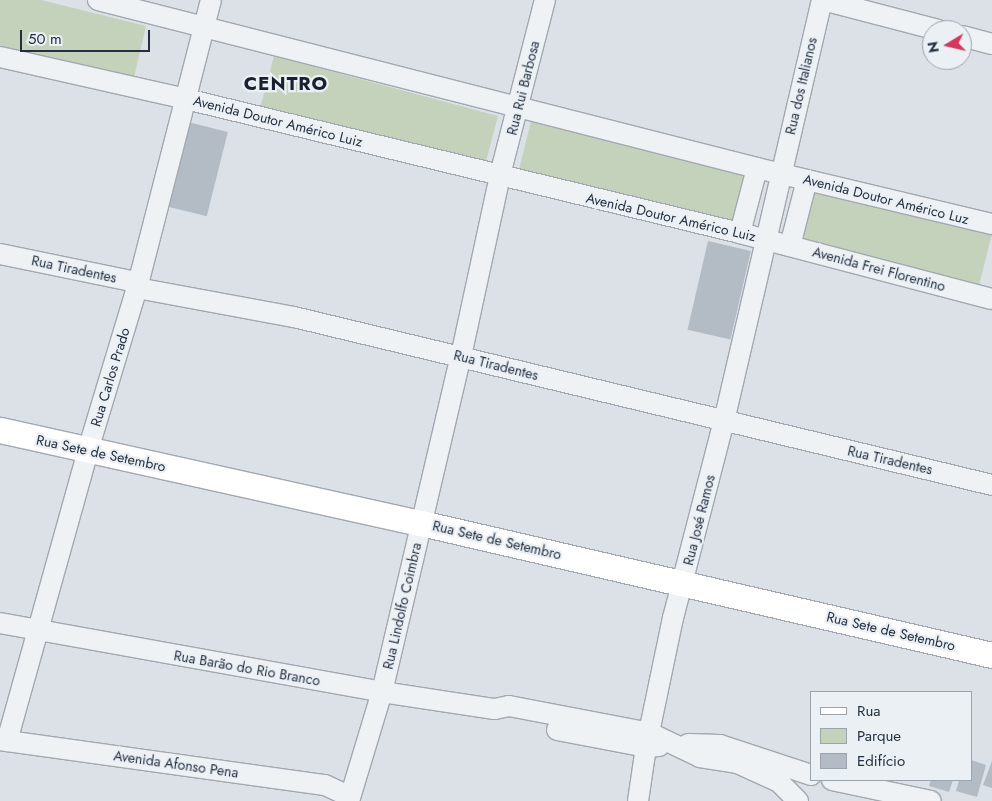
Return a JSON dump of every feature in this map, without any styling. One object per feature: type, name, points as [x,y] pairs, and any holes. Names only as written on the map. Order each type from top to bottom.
[{"type":"main road","name":"Rua Sete de Setembro","points":[[0,430],[683,582],[992,655]]},
{"type":"street","points":[[98,0],[756,168],[781,172]]},
{"type":"street","name":"Rua Carlos Prado","points":[[3,741],[39,630],[88,450],[137,288],[211,0]]},
{"type":"street","name":"Rua Rui Barbosa","points":[[500,175],[545,0]]},
{"type":"street","points":[[822,0],[922,26]]},
{"type":"street","name":"Rua dos Italianos","points":[[781,172],[822,0]]},
{"type":"street","points":[[972,39],[992,44]]},
{"type":"street","name":"Avenida Doutor Américo Luiz","points":[[0,58],[186,99],[766,239],[781,172]]},
{"type":"street","points":[[740,233],[756,168]]},
{"type":"street","name":"Avenida Doutor Américo Luz","points":[[781,172],[807,180],[992,224]]},
{"type":"street","name":"Rua Lindolfo Coimbra","points":[[349,799],[382,692],[461,356],[500,175]]},
{"type":"street","points":[[790,246],[807,180]]},
{"type":"street","name":"Avenida Frei Florentino","points":[[766,239],[992,298]]},
{"type":"street","name":"Rua José Ramos","points":[[638,801],[648,740],[673,618],[724,421],[766,239]]},
{"type":"street","name":"Rua Tiradentes","points":[[0,254],[131,281],[137,288],[294,317],[992,485]]},
{"type":"street","name":"Rua Barão do Rio Branco","points":[[0,623],[382,692],[495,709],[509,706],[670,744],[720,745],[810,775]]},
{"type":"street","name":"Avenida Afonso Pena","points":[[3,741],[325,785],[349,799]]},
{"type":"street","points":[[670,744],[700,757],[737,763],[778,782],[798,801]]},
{"type":"street","points":[[837,781],[931,801]]},
{"type":"green space","points":[[0,0],[41,0],[146,26],[133,82],[0,49]]},
{"type":"green space","points":[[274,56],[498,116],[484,168],[260,108]]},
{"type":"green space","points":[[532,117],[747,171],[734,225],[518,171]]},
{"type":"green space","points":[[813,187],[992,232],[979,286],[799,241]]},
{"type":"building","points":[[188,122],[228,132],[207,216],[167,206]]},
{"type":"building","points":[[708,241],[751,251],[730,340],[688,330]]},
{"type":"building","points":[[972,760],[986,765],[977,797],[956,791],[959,781],[972,781]]},
{"type":"building","points":[[992,761],[992,788],[983,785]]},
{"type":"building","points":[[931,781],[953,781],[949,792],[929,786]]},
{"type":"district","name":"CENTRO","points":[[286,84]]}]
